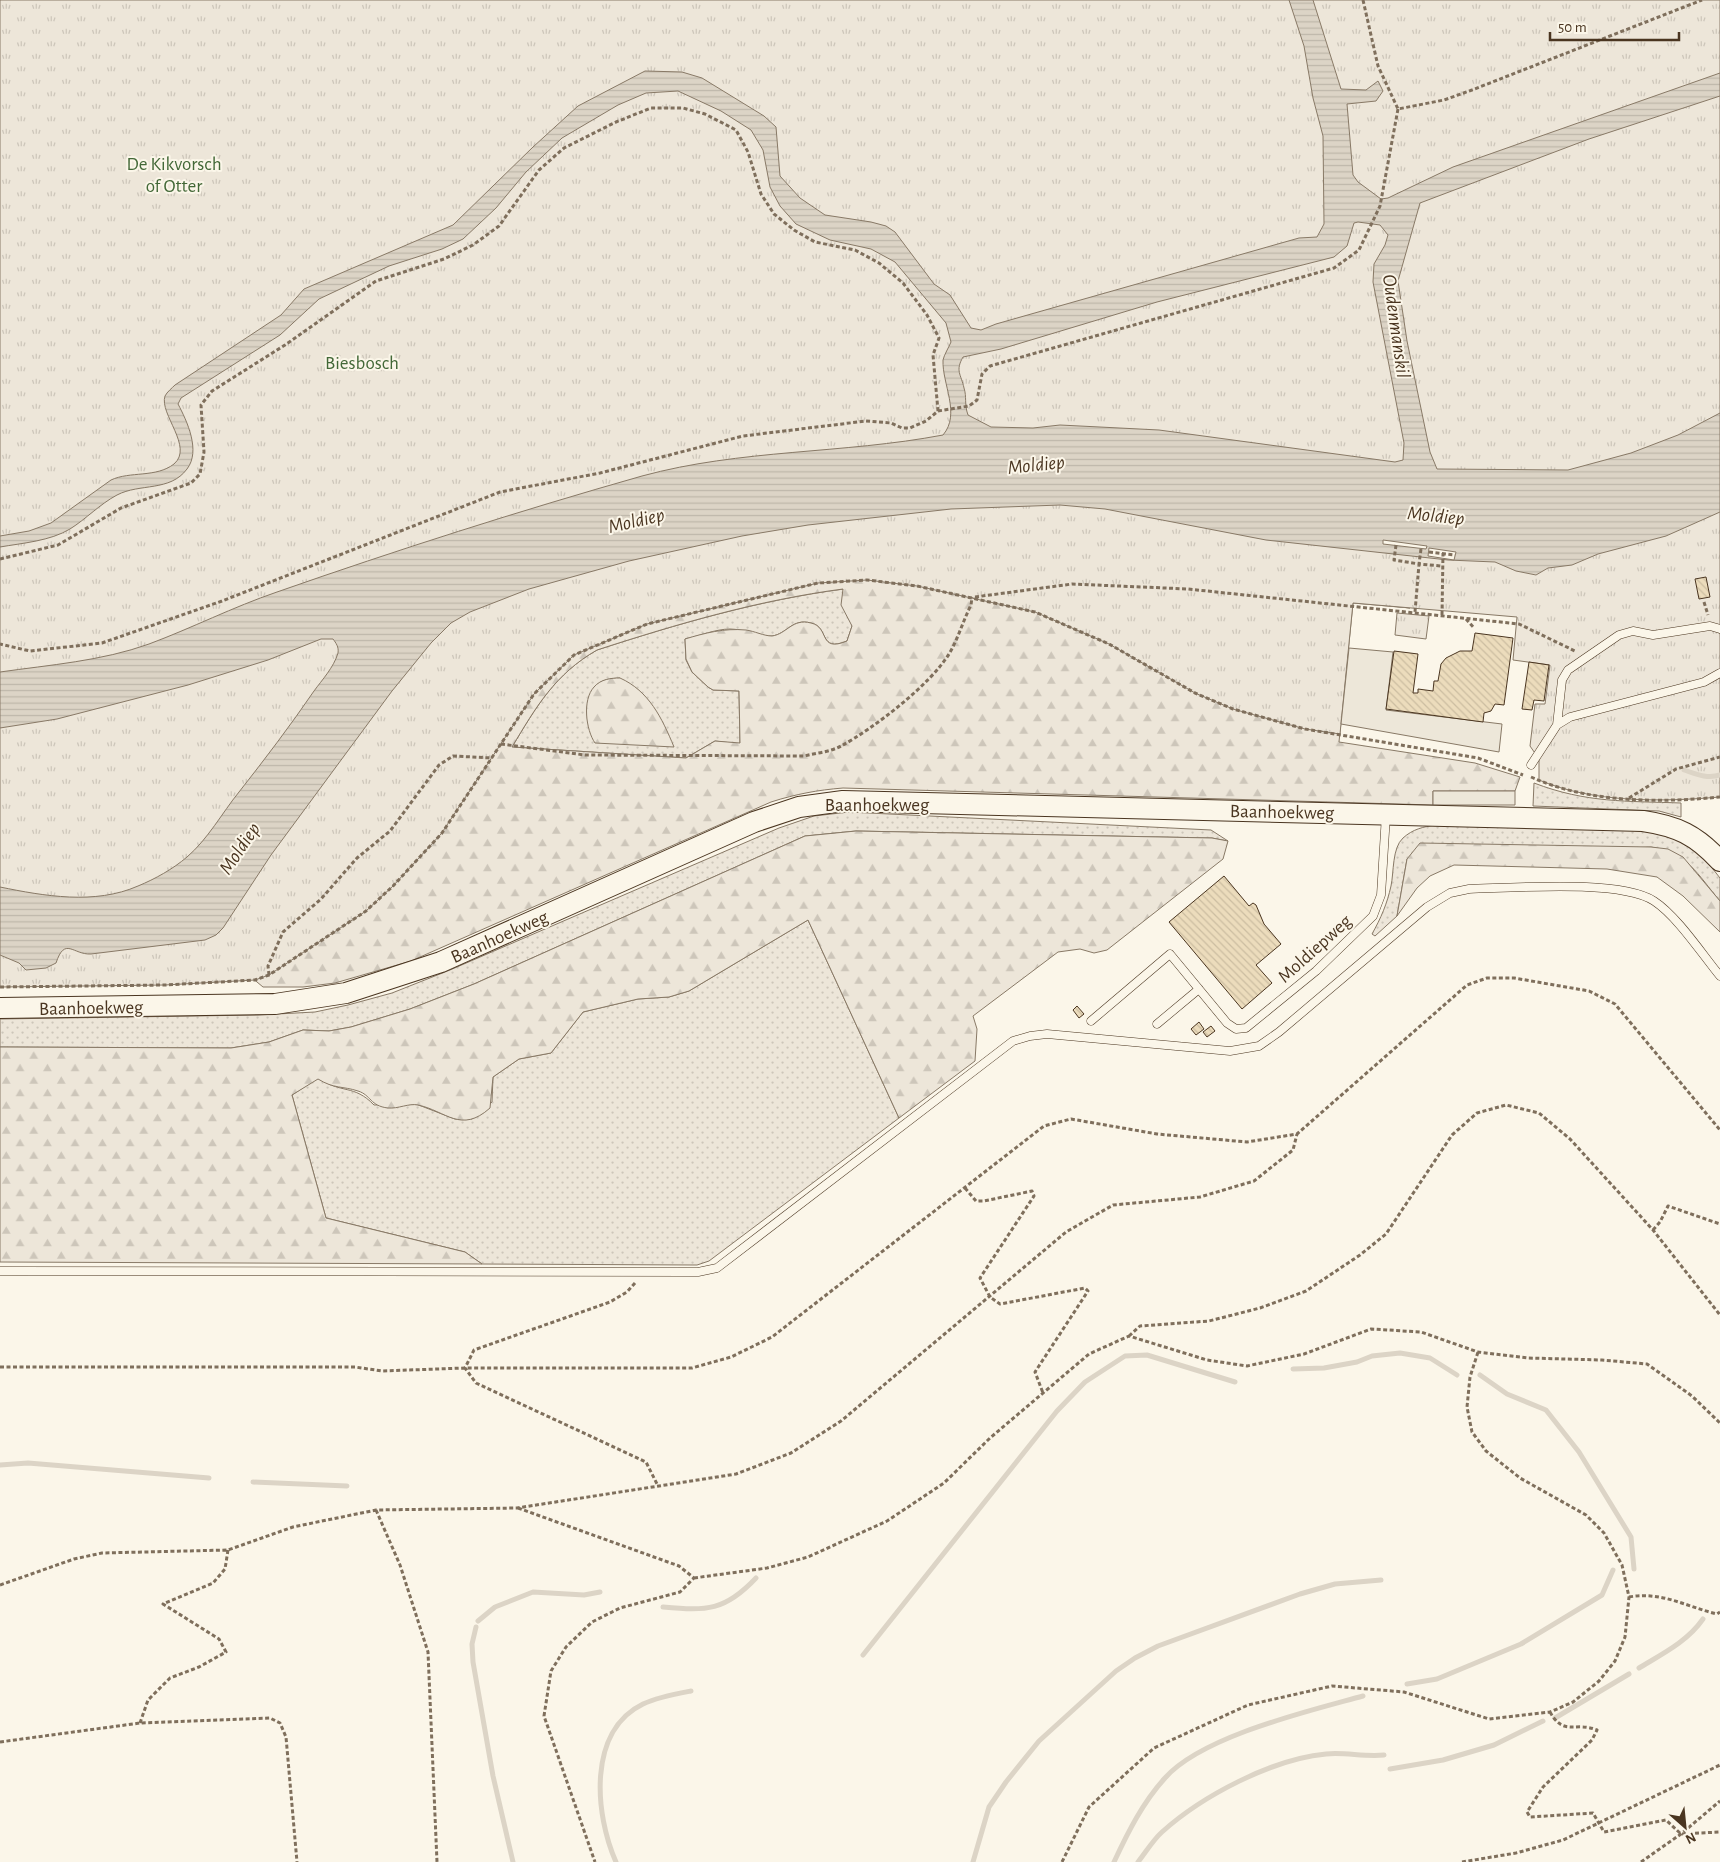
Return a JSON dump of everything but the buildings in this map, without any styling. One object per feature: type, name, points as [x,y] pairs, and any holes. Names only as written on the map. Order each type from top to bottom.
[{"type":"street","name":"Baanhoekweg","points":[[0,1008],[274,1004],[346,993],[441,962],[754,822],[799,807],[822,803],[866,801],[1386,813],[1565,818],[1659,823],[1687,833],[1704,844],[1720,861]]},
{"type":"lane","points":[[1532,765],[1557,725],[1562,680],[1568,670],[1619,635],[1633,631],[1653,635],[1710,626],[1720,629]]},
{"type":"lane","points":[[1557,725],[1570,717],[1704,682],[1720,673]]},
{"type":"lane","name":"Moldiepweg","points":[[1091,1021],[1170,954],[1227,1023],[1236,1029],[1246,1028],[1316,971],[1373,916],[1381,895],[1386,813]]},
{"type":"lane","points":[[0,1272],[698,1272],[717,1268],[1014,1041],[1030,1036],[1047,1034],[1230,1051],[1259,1046],[1279,1032],[1410,920],[1450,893],[1469,889],[1593,887],[1639,893],[1655,902],[1668,913],[1720,976]]},
{"type":"lane","points":[[1157,1024],[1199,989]]},
{"type":"path","points":[[0,644],[30,651],[102,643],[222,601],[500,492],[600,473],[743,436],[866,421],[891,423],[902,428],[910,428],[938,411],[969,406],[978,400],[982,374],[990,366],[1334,268],[1359,250],[1382,197],[1398,109],[1378,66],[1363,0]]},
{"type":"path","points":[[1398,109],[1444,100],[1472,90],[1702,0]]},
{"type":"path","points":[[0,559],[58,544],[121,508],[191,483],[200,474],[204,452],[202,405],[212,391],[285,345],[376,281],[444,259],[474,244],[499,226],[539,170],[564,148],[616,122],[651,108],[683,108],[705,114],[736,130],[748,152],[761,194],[774,214],[794,230],[815,242],[855,250],[878,263],[903,283],[927,315],[939,338],[933,355],[938,411]]},
{"type":"path","points":[[1396,546],[1394,560],[1441,566]]},
{"type":"path","points":[[1415,612],[1421,549]]},
{"type":"path","points":[[1428,552],[1455,555]]},
{"type":"path","points":[[1442,614],[1441,566],[1443,553]]},
{"type":"path","points":[[0,988],[165,985],[255,980],[269,975],[366,911],[393,886],[442,833],[534,694],[574,655],[647,624],[818,583],[867,580],[917,586],[1035,612],[1109,644],[1195,693],[1233,709],[1305,729],[1478,758],[1570,792],[1594,796],[1628,798],[1695,799],[1720,797]]},
{"type":"path","points":[[972,598],[1072,584],[1188,589],[1442,614],[1519,624],[1588,657]]},
{"type":"path","points":[[501,744],[585,755],[804,756],[827,751],[840,746],[875,722],[915,693],[934,674],[950,653],[971,605],[972,598]]},
{"type":"path","points":[[1464,618],[1470,621],[1474,628]]},
{"type":"path","points":[[269,975],[268,966],[283,932],[321,899],[357,858],[390,832],[439,765],[453,756],[492,758]]},
{"type":"path","points":[[1628,798],[1676,769],[1720,758]]},
{"type":"path","points":[[0,1367],[355,1367],[382,1371],[465,1368],[692,1368],[731,1357],[772,1337],[1044,1126],[1071,1119],[1157,1134],[1247,1142],[1297,1134],[1467,985],[1487,978],[1514,978],[1589,991],[1614,1004],[1720,1130]]},
{"type":"path","points":[[595,1862],[544,1716],[551,1671],[566,1647],[592,1622],[620,1608],[680,1592],[694,1578],[767,1568],[808,1557],[887,1521],[944,1483],[1043,1392],[1089,1354],[1129,1336],[1140,1326],[1209,1321],[1260,1308],[1306,1291],[1360,1255],[1386,1234],[1452,1135],[1476,1113],[1506,1105],[1539,1113],[1570,1139],[1652,1230],[1720,1315]]},
{"type":"path","points":[[0,1585],[74,1559],[102,1553],[228,1550],[294,1527],[376,1510],[517,1508],[736,1474],[791,1453],[841,1422],[1066,1232],[1113,1204],[1200,1197],[1254,1181],[1293,1150],[1297,1134]]},
{"type":"path","points":[[965,1188],[976,1201],[1032,1191],[1034,1196],[980,1278],[990,1297],[1000,1304],[1085,1288],[1088,1291],[1036,1372],[1043,1392]]},
{"type":"path","points":[[1652,1230],[1660,1222],[1668,1206],[1720,1224]]},
{"type":"path","points":[[465,1368],[474,1350],[610,1302],[627,1292],[646,1271]]},
{"type":"path","points":[[1129,1336],[1207,1360],[1248,1366],[1304,1354],[1371,1329],[1421,1332],[1478,1352],[1528,1358],[1602,1360],[1647,1364],[1692,1396],[1720,1424]]},
{"type":"path","points":[[1062,1862],[1089,1807],[1154,1748],[1248,1704],[1332,1686],[1404,1692],[1488,1719],[1550,1712],[1574,1702],[1598,1681],[1616,1660],[1625,1637],[1630,1597],[1622,1565],[1604,1533],[1586,1515],[1520,1478],[1486,1451],[1472,1432],[1467,1407],[1470,1377],[1478,1352]]},
{"type":"path","points":[[465,1368],[476,1383],[646,1462],[658,1486]]},
{"type":"path","points":[[517,1508],[679,1566],[694,1578]]},
{"type":"path","points":[[376,1510],[400,1565],[428,1652],[437,1862]]},
{"type":"path","points":[[140,1723],[148,1700],[170,1678],[199,1667],[226,1652],[220,1639],[163,1604],[212,1583],[225,1569],[228,1550]]},
{"type":"path","points":[[1630,1597],[1645,1594],[1667,1598],[1706,1612],[1717,1614],[1720,1612]]},
{"type":"path","points":[[1550,1712],[1555,1722],[1562,1728],[1589,1727],[1597,1730],[1592,1740],[1543,1787],[1527,1812],[1530,1817],[1593,1813],[1604,1832],[1666,1820],[1682,1834],[1720,1832]]},
{"type":"path","points":[[0,1742],[140,1723],[270,1718],[280,1723],[286,1738],[297,1862]]},
{"type":"path","points":[[1462,1862],[1526,1850],[1563,1840],[1600,1824],[1720,1765]]},
{"type":"path","points":[[1641,1862],[1682,1834],[1720,1801]]},
{"type":"green space","name":"Biesbosch","points":[[0,0],[1720,0],[1720,797],[1651,800],[1605,797],[1560,788],[1539,780],[1539,759],[1530,746],[1535,704],[1545,704],[1550,665],[1513,660],[1517,617],[1353,603],[1340,734],[1305,729],[1233,709],[1195,693],[1109,644],[1035,612],[917,586],[867,580],[818,583],[647,624],[574,655],[534,694],[441,834],[393,886],[366,911],[269,975],[255,980],[165,985],[0,987]]},
{"type":"green space","points":[[883,549],[1410,608],[1353,603],[1339,742],[1475,763],[1520,777],[1515,791],[1433,791],[1433,805],[843,788],[816,791],[771,802],[411,961],[335,983],[303,987],[263,987],[251,977],[0,955],[524,698],[578,645]],"holes":[[[843,589],[841,605],[852,626],[847,641],[838,644],[828,642],[817,625],[804,622],[794,624],[777,635],[772,636],[746,630],[722,630],[685,639],[686,659],[692,672],[713,690],[739,691],[740,743],[715,741],[686,758],[512,747],[548,692],[569,670],[597,650],[657,631],[749,606]]]},
{"type":"green space","points":[[844,589],[852,626],[847,641],[832,644],[828,642],[817,625],[804,622],[794,624],[777,635],[772,636],[725,629],[685,639],[686,660],[692,672],[713,690],[739,691],[740,744],[715,741],[686,758],[512,747],[548,692],[569,670],[597,650],[719,614]],"holes":[[[620,678],[587,711],[592,690],[605,680]]]},
{"type":"green space","points":[[1397,613],[1429,616],[1426,639],[1395,635]]},
{"type":"green space","points":[[620,678],[639,690],[647,698],[665,726],[674,747],[595,743],[589,731],[587,715],[590,693],[597,684],[603,681]]},
{"type":"green space","points":[[1534,783],[1553,790],[1589,798],[1681,803],[1681,817],[1659,811],[1533,806]]},
{"type":"green space","points":[[849,812],[1211,830],[1228,841],[1212,838],[856,831],[805,836],[474,984],[410,1009],[351,1027],[329,1031],[303,1030],[269,1042],[231,1048],[0,1047],[0,1019],[258,1015],[315,1012],[392,993],[450,970],[779,828],[814,816]]},
{"type":"green space","points":[[1435,825],[1630,830],[1663,833],[1687,844],[1705,859],[1720,878],[1720,901],[1691,866],[1674,854],[1651,847],[1407,859],[1397,916],[1375,936],[1372,934],[1388,899],[1395,854],[1399,842],[1414,830]]},
{"type":"green space","points":[[856,831],[1212,838],[1228,841],[1223,859],[1107,950],[1094,953],[1080,949],[1058,952],[973,1016],[977,1029],[975,1061],[899,1118],[808,920],[689,991],[669,997],[638,999],[583,1012],[551,1053],[519,1059],[493,1077],[490,1108],[480,1116],[462,1120],[418,1105],[392,1108],[382,1107],[374,1103],[366,1095],[353,1089],[338,1087],[318,1079],[292,1095],[326,1218],[465,1252],[482,1264],[0,1262],[0,1047],[231,1048],[269,1042],[303,1030],[329,1031],[351,1027],[410,1009],[474,984],[805,836]]},
{"type":"green space","points":[[1420,843],[1651,847],[1668,849],[1683,857],[1720,901],[1720,932],[1683,896],[1657,877],[1607,869],[1454,865],[1430,876],[1417,888],[1397,916],[1407,859]]},
{"type":"green space","points":[[808,920],[899,1118],[709,1261],[697,1265],[482,1264],[465,1252],[326,1218],[292,1095],[318,1078],[334,1086],[354,1091],[367,1098],[374,1105],[416,1104],[455,1119],[472,1119],[492,1102],[493,1077],[519,1059],[551,1053],[583,1012],[638,999],[669,997],[689,991]]},
{"type":"shaded area","points":[[1349,648],[1393,652],[1386,710],[1502,724],[1499,752],[1341,724]]},
{"type":"shaded area","points":[[1433,791],[1515,791],[1515,805],[1433,805]]},
{"type":"water","points":[[1289,0],[1313,0],[1341,89],[1366,90],[1378,81],[1383,91],[1376,101],[1347,104],[1353,175],[1358,182],[1381,199],[1388,198],[1453,167],[1720,73],[1720,96],[1589,139],[1420,203],[1398,281],[1407,341],[1430,452],[1437,469],[1568,470],[1631,453],[1678,435],[1720,413],[1720,512],[1666,536],[1598,554],[1572,565],[1548,568],[1536,575],[1516,571],[1495,562],[1448,560],[1266,540],[1105,509],[1060,505],[951,509],[808,525],[742,536],[629,561],[529,589],[470,612],[451,623],[431,643],[392,691],[271,855],[223,928],[216,935],[205,940],[91,954],[66,949],[59,955],[56,963],[46,968],[26,970],[19,963],[0,955],[0,887],[69,897],[87,897],[122,892],[170,870],[195,850],[287,730],[331,668],[338,651],[333,639],[321,639],[268,660],[188,685],[57,719],[0,728],[0,672],[75,662],[131,650],[261,598],[322,576],[504,517],[642,476],[679,467],[717,461],[868,446],[943,435],[948,427],[950,418],[951,408],[943,369],[944,356],[951,342],[946,323],[895,262],[871,249],[830,240],[796,224],[780,206],[770,187],[763,150],[751,130],[721,111],[678,91],[646,93],[618,105],[562,138],[526,172],[496,208],[463,239],[442,249],[389,266],[319,299],[280,335],[181,398],[178,404],[191,436],[193,454],[187,469],[180,476],[163,484],[126,491],[117,495],[62,533],[36,541],[0,547],[0,536],[29,531],[51,523],[111,480],[118,477],[159,471],[174,464],[179,457],[180,449],[164,403],[167,393],[175,385],[281,315],[304,289],[453,225],[578,106],[645,71],[682,72],[702,78],[764,116],[776,127],[780,176],[800,198],[825,215],[871,222],[886,226],[895,232],[934,284],[950,295],[971,328],[981,330],[996,324],[1299,238],[1317,237],[1324,224],[1323,136],[1313,98],[1304,46]],"holes":[[[1354,223],[1380,225],[1388,235],[1385,245],[1374,264],[1373,282],[1404,443],[1403,460],[1395,462],[1159,430],[1060,425],[1033,428],[991,427],[968,415],[965,391],[959,372],[959,366],[963,357],[1001,349],[1157,302],[1334,257],[1347,246]]]},
{"type":"pier","points":[[1383,540],[1427,546],[1426,549],[1383,544]]},
{"type":"pier","points":[[1429,548],[1456,552],[1454,560],[1428,556]]},
{"type":"waterway","points":[[1684,770],[1706,776],[1720,775]]},
{"type":"waterway","points":[[1293,1369],[1324,1368],[1357,1362],[1372,1356],[1400,1353],[1430,1358],[1457,1375]]},
{"type":"waterway","points":[[863,1655],[1057,1411],[1085,1382],[1125,1356],[1147,1355],[1235,1382]]},
{"type":"waterway","points":[[1480,1375],[1507,1394],[1546,1410],[1579,1452],[1631,1537],[1634,1569]]},
{"type":"waterway","points":[[0,1465],[28,1463],[209,1478]]},
{"type":"waterway","points":[[253,1482],[347,1486]]},
{"type":"waterway","points":[[1407,1684],[1437,1679],[1521,1644],[1602,1595],[1613,1570]]},
{"type":"waterway","points":[[663,1607],[692,1609],[725,1603],[745,1589],[756,1578]]},
{"type":"waterway","points":[[973,1862],[989,1807],[1006,1782],[1039,1741],[1116,1671],[1158,1646],[1300,1594],[1335,1584],[1381,1580]]},
{"type":"waterway","points":[[478,1621],[495,1607],[533,1592],[584,1595],[600,1592]]},
{"type":"waterway","points":[[1639,1668],[1682,1641],[1703,1619]]},
{"type":"waterway","points":[[476,1627],[472,1644],[473,1662],[493,1776],[513,1862]]},
{"type":"waterway","points":[[1555,1718],[1629,1674]]},
{"type":"waterway","points":[[616,1862],[603,1821],[601,1798],[604,1753],[612,1733],[625,1717],[643,1704],[691,1691]]},
{"type":"waterway","points":[[1114,1862],[1143,1807],[1157,1787],[1182,1763],[1204,1750],[1258,1727],[1286,1717],[1363,1696]]},
{"type":"waterway","points":[[1390,1769],[1443,1760],[1494,1745],[1543,1721]]},
{"type":"waterway","points":[[1138,1862],[1159,1835],[1178,1819],[1217,1793],[1261,1771],[1305,1757],[1326,1754],[1384,1755]]},
{"type":"park label","name":"De Kikvorsch of Otter","points":[[174,174]]},
{"type":"water label","name":"Oudenmanskil","points":[[1397,326]]},
{"type":"water label","name":"Moldiep","points":[[1036,464]]},
{"type":"water label","name":"Moldiep","points":[[1436,515]]},
{"type":"water label","name":"Moldiep","points":[[636,520]]},
{"type":"water label","name":"Moldiep","points":[[239,848]]}]
